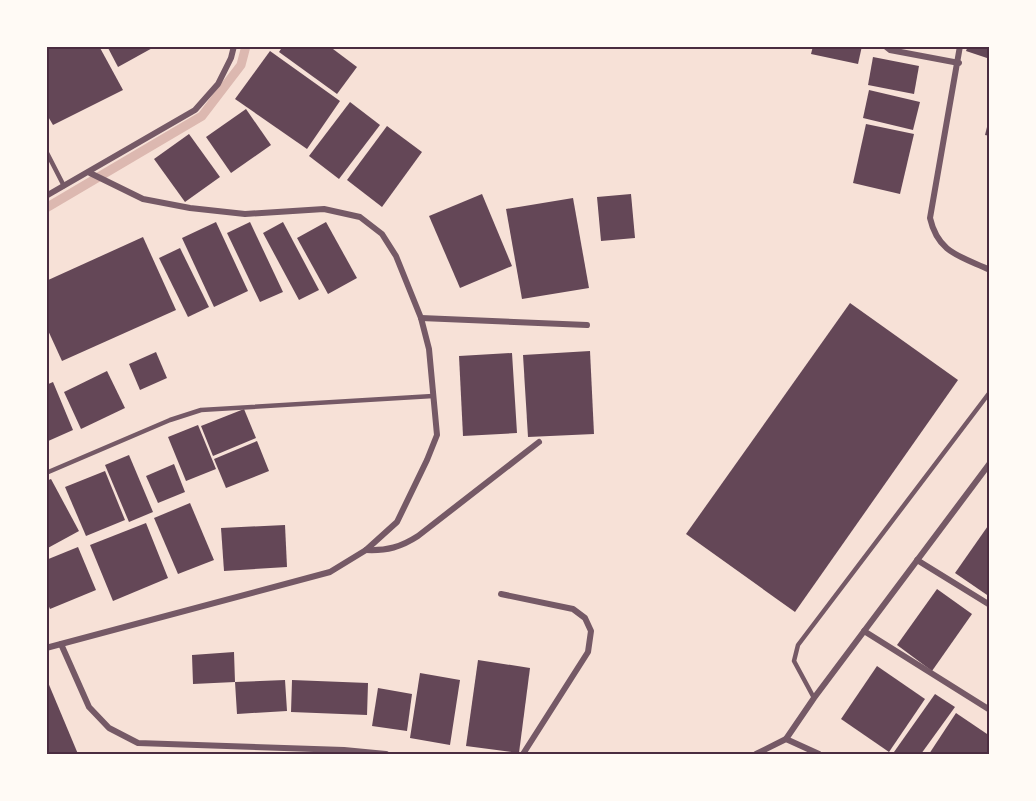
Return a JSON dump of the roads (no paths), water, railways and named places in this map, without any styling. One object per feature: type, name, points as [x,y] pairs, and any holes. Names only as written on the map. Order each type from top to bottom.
[{"type":"street","points":[[46,196],[90,173],[195,110],[218,84],[231,58],[234,46]]},
{"type":"street","points":[[885,46],[890,50],[959,63]]},
{"type":"street","points":[[960,46],[959,63],[930,218],[934,235],[945,249],[990,270]]},
{"type":"street","points":[[46,648],[330,572],[366,550],[397,522],[437,435],[429,349],[421,318],[396,256],[382,234],[360,217],[324,209],[245,214],[190,208],[143,199],[90,173]]},
{"type":"street","points":[[421,318],[587,326]]},
{"type":"street","points":[[366,550],[383,551],[397,548],[418,536],[539,442]]},
{"type":"street","points":[[756,754],[786,739],[814,698],[990,464]]},
{"type":"street","points":[[917,560],[990,605]]},
{"type":"street","points":[[501,594],[573,609],[585,618],[591,631],[588,652],[523,754]]},
{"type":"street","points":[[864,631],[990,710]]},
{"type":"street","points":[[61,644],[89,707],[109,728],[138,743],[344,750],[386,754]]},
{"type":"street","points":[[786,739],[819,754]]},
{"type":"lane","points":[[46,151],[65,187]]},
{"type":"lane","points":[[814,698],[794,661],[798,645],[990,392]]},
{"type":"lane","points":[[46,473],[170,420],[201,410],[433,396]]},
{"type":"waterway","points":[[46,208],[202,116],[241,65],[246,46]]}]
